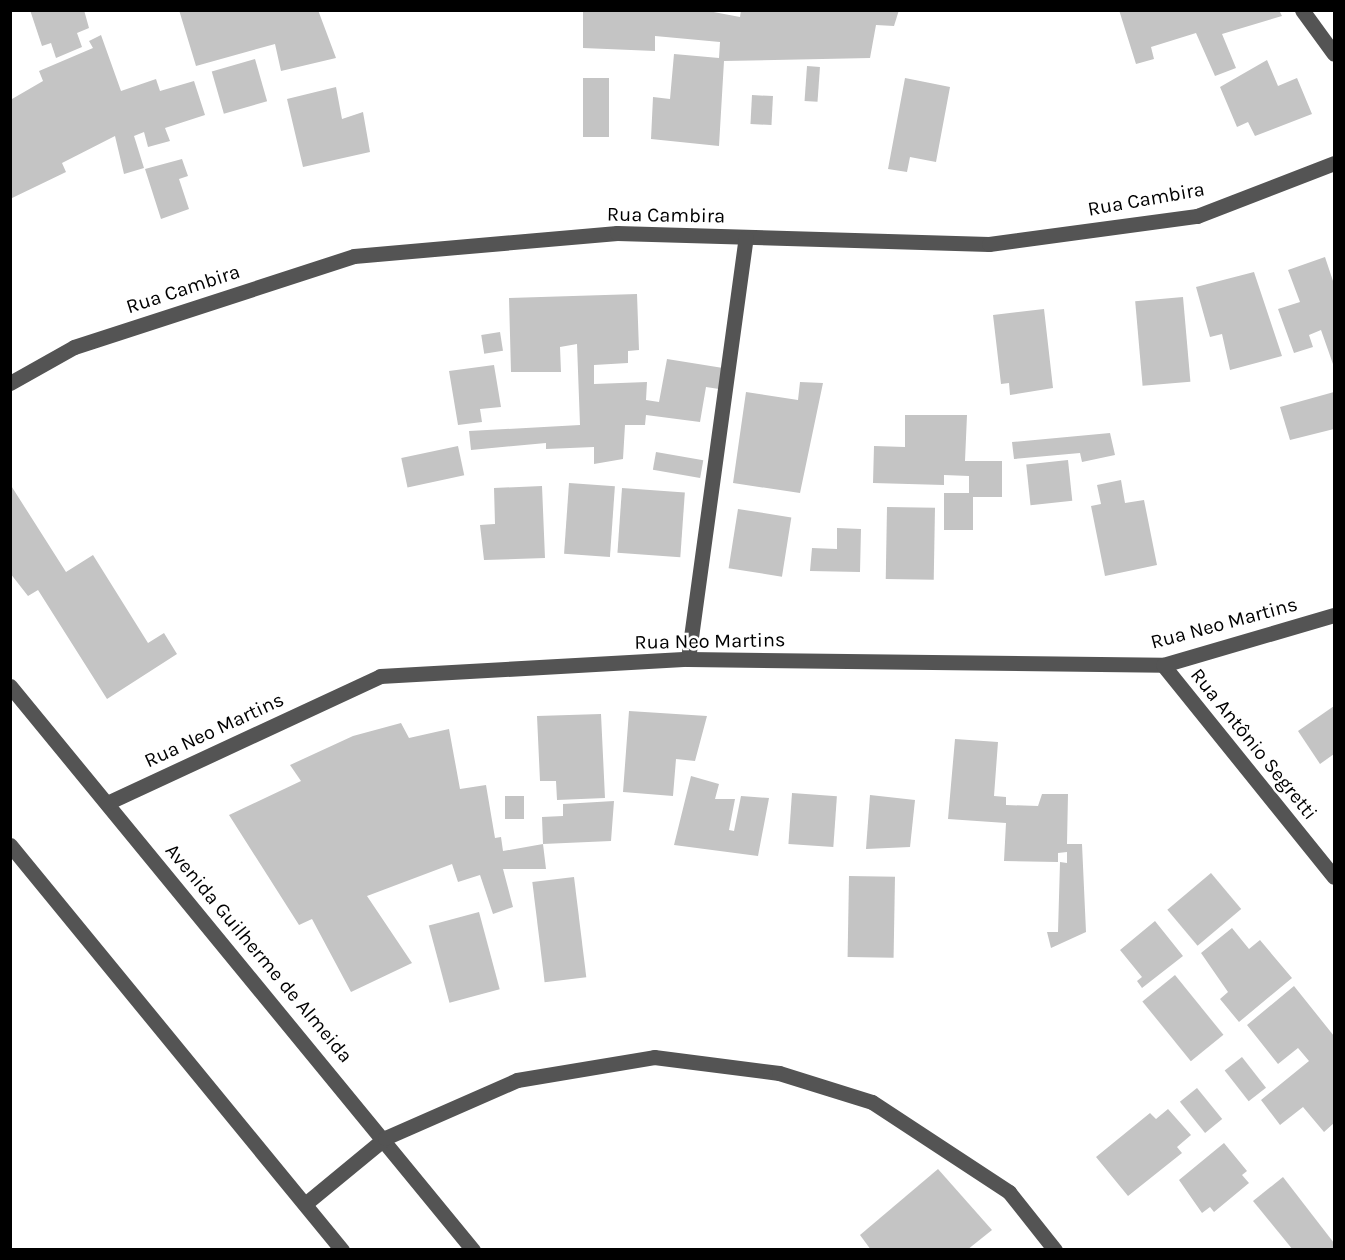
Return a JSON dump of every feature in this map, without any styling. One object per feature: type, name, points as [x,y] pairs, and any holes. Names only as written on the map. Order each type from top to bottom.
[{"type":"street","points":[[1302,10],[1335,54]]},
{"type":"street","name":"Rua Cambira","points":[[10,382],[74,347],[354,256],[617,233],[988,244],[1197,216],[1335,163]]},
{"type":"street","points":[[688,659],[746,237]]},
{"type":"street","name":"Rua Neo Martins","points":[[107,803],[380,676],[688,659],[1163,665],[1335,615]]},
{"type":"street","name":"Rua Antônio Segretti","points":[[1163,665],[1335,878]]},
{"type":"street","name":"Avenida Guilherme de Almeida","points":[[10,686],[384,1138],[472,1250]]},
{"type":"street","points":[[10,845],[342,1250]]},
{"type":"street","points":[[305,1204],[384,1138],[528,1078],[654,1058],[779,1072],[872,1102],[1009,1192],[1055,1250]]},
{"type":"building","points":[[30,10],[84,10],[89,28],[77,33],[82,47],[56,58],[51,43],[42,46]]},
{"type":"building","points":[[179,10],[318,10],[336,58],[281,71],[275,44],[196,66]]},
{"type":"building","points":[[583,10],[703,10],[740,17],[741,10],[899,10],[894,26],[876,25],[870,58],[724,61],[719,146],[651,139],[653,97],[670,99],[674,54],[719,58],[720,42],[655,36],[655,51],[583,48]]},
{"type":"building","points":[[1119,10],[1279,10],[1282,16],[1222,34],[1236,68],[1215,76],[1196,33],[1151,47],[1154,59],[1136,64]]},
{"type":"building","points":[[101,35],[121,91],[156,79],[160,91],[194,81],[205,115],[165,128],[170,141],[148,147],[144,132],[134,136],[144,168],[124,174],[115,136],[62,163],[66,172],[10,199],[12,99],[43,81],[39,71],[93,48],[89,41]]},
{"type":"building","points":[[255,59],[267,101],[224,114],[212,71]]},
{"type":"building","points":[[1267,60],[1278,86],[1297,78],[1312,114],[1255,136],[1248,122],[1237,127],[1220,87]]},
{"type":"building","points":[[807,66],[820,67],[818,102],[805,101]]},
{"type":"building","points":[[583,78],[609,78],[609,137],[583,137]]},
{"type":"building","points":[[905,78],[950,87],[936,162],[910,157],[907,172],[888,169]]},
{"type":"building","points":[[336,87],[342,119],[363,112],[370,152],[303,167],[287,99]]},
{"type":"building","points":[[752,95],[773,96],[771,125],[750,124]]},
{"type":"building","points":[[182,159],[188,176],[179,179],[189,209],[161,219],[145,169]]},
{"type":"building","points":[[1325,257],[1334,284],[1334,367],[1321,330],[1309,335],[1313,347],[1294,353],[1278,309],[1300,302],[1288,270]]},
{"type":"building","points":[[1254,272],[1282,356],[1230,370],[1222,334],[1210,337],[1196,287]]},
{"type":"building","points":[[637,294],[639,350],[628,351],[628,363],[594,365],[594,384],[647,382],[646,400],[659,402],[667,359],[723,368],[719,389],[706,387],[700,422],[646,415],[645,425],[625,425],[623,459],[594,464],[594,447],[546,449],[546,443],[471,450],[469,431],[580,425],[577,344],[560,347],[561,372],[511,372],[509,298]]},
{"type":"building","points":[[1183,297],[1190,382],[1143,386],[1135,301]]},
{"type":"building","points":[[1044,309],[1053,388],[1010,395],[1009,383],[1001,384],[993,315]]},
{"type":"building","points":[[500,332],[503,351],[484,354],[481,335]]},
{"type":"building","points":[[494,365],[501,407],[480,409],[482,422],[458,425],[449,371]]},
{"type":"building","points":[[800,382],[823,383],[800,493],[733,483],[746,392],[798,400]]},
{"type":"building","points":[[1334,392],[1334,429],[1290,440],[1280,407]]},
{"type":"building","points":[[905,415],[967,415],[965,461],[1002,461],[1002,497],[973,497],[973,530],[944,530],[944,493],[969,493],[969,476],[944,475],[944,485],[873,483],[874,446],[905,447]]},
{"type":"building","points":[[1110,433],[1115,455],[1082,462],[1080,453],[1014,459],[1012,442]]},
{"type":"building","points":[[458,446],[464,475],[408,487],[401,458]]},
{"type":"building","points":[[656,452],[703,460],[700,478],[653,470]]},
{"type":"building","points":[[1068,460],[1072,501],[1031,505],[1026,464]]},
{"type":"building","points":[[1121,480],[1125,503],[1144,500],[1157,565],[1105,576],[1091,506],[1101,504],[1097,485]]},
{"type":"building","points":[[569,483],[615,486],[610,557],[564,554]]},
{"type":"building","points":[[10,484],[66,572],[93,555],[148,643],[164,633],[177,654],[107,699],[38,590],[28,596],[10,573]]},
{"type":"building","points":[[542,486],[545,558],[484,560],[480,525],[495,524],[494,488]]},
{"type":"building","points":[[622,488],[685,492],[680,557],[617,553]]},
{"type":"building","points":[[887,507],[935,508],[934,580],[886,579]]},
{"type":"building","points":[[738,509],[791,517],[782,577],[729,568]]},
{"type":"building","points":[[837,528],[861,529],[860,572],[810,571],[812,548],[837,549]]},
{"type":"building","points":[[1334,706],[1334,754],[1320,764],[1298,731]]},
{"type":"building","points":[[629,711],[707,716],[695,761],[676,759],[673,796],[623,792]]},
{"type":"building","points":[[601,714],[605,798],[557,800],[556,781],[540,781],[537,716]]},
{"type":"building","points":[[401,723],[409,738],[449,729],[460,789],[486,785],[495,838],[501,837],[503,851],[543,844],[546,869],[503,869],[513,907],[493,914],[480,875],[458,882],[452,864],[367,896],[412,963],[351,992],[312,919],[299,925],[229,815],[301,781],[290,765],[353,736]]},
{"type":"building","points":[[955,739],[998,742],[994,796],[1006,797],[1006,805],[1038,806],[1042,794],[1068,794],[1067,844],[1082,844],[1086,932],[1051,948],[1047,932],[1058,932],[1060,862],[1067,863],[1067,852],[1058,853],[1058,862],[1004,861],[1006,823],[948,819]]},
{"type":"building","points":[[691,776],[719,784],[715,799],[735,799],[729,830],[734,831],[741,796],[769,798],[758,856],[674,845]]},
{"type":"building","points":[[792,793],[837,796],[833,847],[788,844]]},
{"type":"building","points":[[870,795],[915,800],[910,847],[866,849]]},
{"type":"building","points":[[505,796],[524,796],[524,819],[505,819]]},
{"type":"building","points":[[614,801],[611,841],[543,844],[542,817],[563,816],[563,804]]},
{"type":"building","points":[[1211,873],[1241,909],[1198,946],[1167,910]]},
{"type":"building","points":[[849,876],[895,877],[894,958],[848,957]]},
{"type":"building","points":[[574,877],[586,977],[545,982],[532,882]]},
{"type":"building","points":[[479,912],[500,989],[449,1003],[429,925]]},
{"type":"building","points":[[1155,921],[1183,956],[1142,988],[1137,981],[1142,977],[1120,950]]},
{"type":"building","points":[[1232,928],[1249,949],[1260,940],[1292,978],[1239,1022],[1220,999],[1228,992],[1201,953]]},
{"type":"building","points":[[1175,975],[1223,1035],[1191,1061],[1142,1001]]},
{"type":"building","points":[[1294,986],[1334,1036],[1334,1123],[1324,1132],[1303,1107],[1280,1125],[1261,1100],[1309,1061],[1298,1048],[1278,1064],[1247,1025]]},
{"type":"building","points":[[1242,1057],[1266,1088],[1249,1101],[1225,1071]]},
{"type":"building","points":[[1197,1088],[1222,1119],[1205,1133],[1180,1102]]},
{"type":"building","points":[[1168,1109],[1191,1135],[1177,1147],[1182,1153],[1128,1196],[1096,1157],[1150,1113],[1156,1119]]},
{"type":"building","points":[[1224,1143],[1247,1171],[1242,1175],[1249,1183],[1214,1212],[1210,1207],[1202,1213],[1179,1180]]},
{"type":"building","points":[[938,1169],[992,1230],[967,1250],[871,1250],[860,1235]]},
{"type":"building","points":[[1283,1177],[1334,1243],[1334,1250],[1293,1250],[1253,1201]]}]
